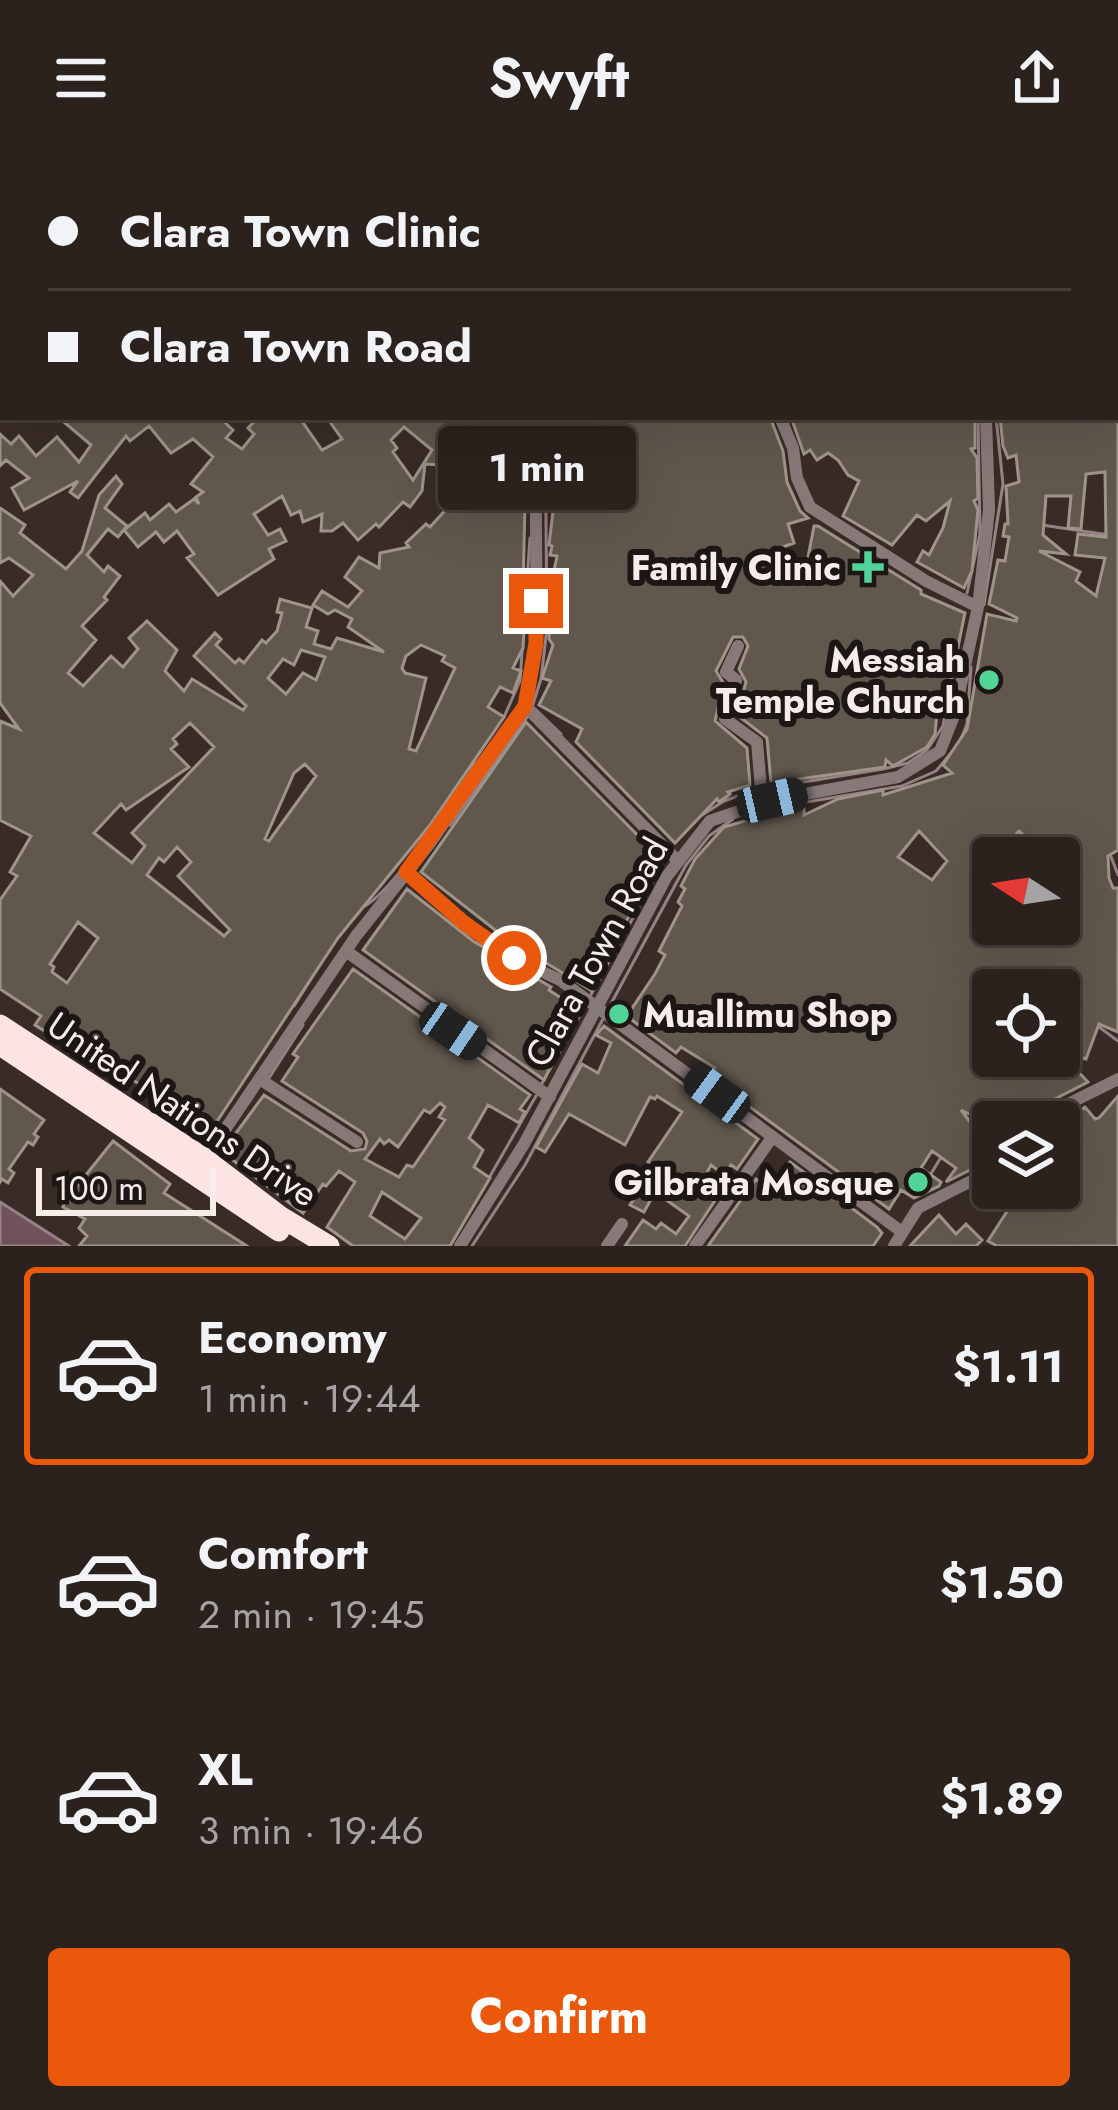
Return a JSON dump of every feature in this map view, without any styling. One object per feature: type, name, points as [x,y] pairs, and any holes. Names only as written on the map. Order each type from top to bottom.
[{"type":"highway","name":"United Nations Drive","points":[[0,1025],[329,1246]]},
{"type":"highway","name":"United Nations Drive","points":[[0,1045],[301,1246]]},
{"type":"street","points":[[205,1159],[525,706],[536,643],[535,420]]},
{"type":"street","points":[[781,420],[810,507],[926,581],[979,607]]},
{"type":"street","name":"Clara Town Road","points":[[460,1246],[677,860],[710,821],[754,804],[898,777],[940,751],[954,716],[979,607],[989,509],[986,420]]},
{"type":"street","points":[[738,646],[726,673],[736,680],[724,718],[757,742],[761,789],[754,804]]},
{"type":"street","points":[[525,706],[677,860]]},
{"type":"street","points":[[406,872],[464,923],[514,958],[560,980],[902,1232]]},
{"type":"street","points":[[351,955],[548,1096]]},
{"type":"street","points":[[1074,1101],[1118,1079]]},
{"type":"street","points":[[261,1080],[357,1142]]},
{"type":"street","points":[[695,1246],[771,1139]]},
{"type":"street","points":[[893,1246],[918,1208],[972,1181]]},
{"type":"street","points":[[607,1246],[622,1224]]},
{"type":"shaded area","points":[[0,1202],[69,1246],[0,1246]]},
{"type":"building","points":[[62,420],[222,420],[233,430],[226,438],[242,449],[254,434],[248,428],[256,420],[301,420],[322,450],[342,439],[332,420],[521,420],[525,436],[515,448],[508,443],[492,452],[479,429],[470,446],[455,438],[440,465],[425,464],[422,491],[410,507],[403,502],[379,527],[376,524],[358,540],[343,523],[332,531],[321,531],[322,514],[303,522],[300,511],[291,515],[282,496],[254,514],[268,535],[280,529],[286,541],[269,549],[274,559],[218,595],[187,558],[194,554],[177,531],[164,542],[156,532],[138,547],[124,530],[145,513],[150,520],[169,504],[176,512],[194,499],[199,504],[196,497],[203,492],[191,484],[213,457],[193,439],[171,453],[149,426],[130,441],[126,436],[78,498],[70,492],[78,481],[24,510],[12,488],[29,478],[6,460],[0,466],[0,434],[11,444],[19,436],[36,456],[57,437],[79,462],[91,445]],"holes":[[[404,427],[432,450],[413,480],[393,452],[397,448],[391,440]]]},
{"type":"building","points":[[564,420],[771,420],[783,451],[787,482],[808,518],[788,524],[794,543],[760,555],[800,561],[805,573],[814,526],[818,526],[921,594],[965,613],[935,734],[927,747],[893,766],[886,760],[885,767],[771,783],[767,738],[737,715],[746,682],[739,669],[748,646],[743,637],[733,637],[716,671],[724,684],[715,721],[747,748],[750,785],[717,799],[675,843],[576,742],[582,729],[539,705],[551,681],[542,678],[553,645],[549,639],[550,591],[557,556],[550,555]]},
{"type":"building","points":[[792,420],[975,420],[975,448],[971,449],[977,458],[978,498],[974,501],[978,510],[972,571],[964,588],[917,562],[923,551],[929,555],[950,501],[926,521],[917,515],[892,545],[843,516],[859,481],[828,453],[817,460],[810,450],[804,454]]},
{"type":"building","points":[[1000,420],[1118,420],[1118,850],[1108,856],[1109,878],[1113,888],[1118,888],[1118,1032],[1099,1024],[1086,1059],[1080,1057],[1080,969],[972,969],[972,1077],[1080,1074],[1088,1082],[1052,1101],[972,1101],[972,1115],[961,1110],[972,1124],[972,1169],[946,1182],[956,1168],[932,1151],[921,1168],[941,1182],[939,1186],[914,1198],[901,1190],[889,1209],[709,1077],[715,1068],[681,1047],[676,1053],[617,1009],[628,1014],[655,974],[665,955],[659,951],[682,906],[678,902],[685,889],[681,886],[695,859],[724,827],[792,807],[804,808],[804,815],[838,799],[883,790],[883,795],[952,773],[943,765],[967,729],[987,614],[1017,618],[989,604],[998,560],[1005,561],[1009,537],[1003,536],[1008,524],[1006,486],[1019,482],[1016,455],[1008,458]],"holes":[[[1105,472],[1106,537],[1078,534],[1075,555],[1105,558],[1096,596],[1076,581],[1080,572],[1039,551],[1066,554],[1043,535],[1046,496],[1071,496],[1068,528],[1081,529],[1086,474]],[[919,831],[947,861],[932,880],[898,857]]]},
{"type":"building","points":[[480,464],[491,465],[489,483],[521,482],[525,505],[523,587],[514,605],[525,610],[523,648],[513,668],[521,671],[513,693],[500,687],[488,707],[504,717],[430,825],[338,938],[208,1135],[177,1115],[180,1111],[72,1040],[68,1046],[35,1025],[41,1016],[0,989],[0,900],[17,876],[10,872],[31,836],[0,820],[0,721],[19,729],[0,703],[0,581],[13,596],[33,575],[9,558],[0,563],[0,508],[25,525],[20,533],[66,569],[82,551],[99,495],[116,476],[122,484],[105,508],[127,526],[118,537],[108,529],[87,555],[104,572],[108,566],[120,576],[104,597],[107,600],[82,626],[96,640],[68,673],[83,686],[111,656],[123,667],[138,649],[129,638],[147,621],[177,650],[165,671],[184,691],[192,679],[243,710],[246,706],[194,656],[215,633],[221,639],[216,645],[235,663],[239,659],[244,663],[262,640],[266,643],[277,631],[280,599],[312,608],[306,627],[318,631],[314,644],[331,649],[337,638],[384,652],[348,627],[352,619],[313,605],[322,591],[348,607],[362,591],[345,577],[359,557],[379,568],[380,553],[409,547],[406,543],[450,505],[452,485],[477,488]],"holes":[[[421,645],[445,656],[442,661],[455,668],[416,751],[409,749],[426,678],[402,668],[406,656]],[[301,650],[325,657],[316,680],[303,673],[286,694],[268,678],[283,659],[294,665]],[[190,723],[214,747],[132,833],[145,846],[132,863],[94,833],[121,804],[126,810],[189,767],[171,749],[177,744],[173,739]],[[305,764],[316,776],[269,841],[265,839],[294,773]],[[177,847],[191,862],[178,876],[230,930],[224,936],[147,875],[159,858],[164,862]],[[78,922],[98,938],[67,983],[52,972],[50,964]]]},
{"type":"building","points":[[526,722],[662,860],[592,991],[504,937],[421,872]]},
{"type":"building","points":[[407,889],[473,941],[551,987],[579,1010],[545,1068],[549,1070],[544,1080],[363,950]]},
{"type":"building","points":[[353,969],[530,1095],[520,1109],[525,1112],[519,1123],[488,1105],[469,1138],[483,1150],[474,1167],[490,1178],[450,1246],[353,1246],[327,1227],[355,1182],[339,1171],[323,1184],[303,1213],[222,1152],[264,1095],[351,1151],[365,1149],[363,1133],[282,1081],[298,1057],[293,1054]],"holes":[[[440,1103],[445,1107],[439,1117],[445,1120],[413,1167],[407,1165],[399,1177],[365,1159],[380,1139],[398,1147],[424,1110],[430,1113]],[[382,1192],[421,1218],[405,1239],[370,1216]]]},
{"type":"building","points":[[604,1026],[758,1139],[737,1169],[731,1165],[724,1175],[711,1165],[702,1182],[718,1196],[685,1246],[625,1246],[643,1220],[656,1229],[661,1223],[676,1234],[689,1216],[655,1192],[644,1212],[630,1205],[655,1168],[648,1162],[682,1112],[657,1096],[650,1097],[625,1145],[569,1114],[545,1152],[536,1147],[582,1064],[598,1073],[611,1043],[596,1035]]},
{"type":"building","points":[[0,1089],[44,1120],[33,1145],[28,1142],[9,1169],[14,1173],[8,1183],[0,1182]]},
{"type":"building","points":[[1118,1096],[1118,1246],[997,1246],[988,1241],[1009,1209],[1080,1209],[1080,1111],[1085,1107],[1099,1118]]},
{"type":"building","points":[[113,1141],[170,1184],[164,1193],[247,1246],[79,1246],[87,1236],[79,1228],[85,1219],[63,1207]]},
{"type":"building","points":[[790,1162],[877,1227],[882,1233],[873,1246],[708,1246],[756,1179],[768,1187]]},
{"type":"building","points":[[939,1215],[956,1234],[966,1224],[982,1240],[976,1246],[910,1246]]},
{"type":"waterway","points":[[532,707],[541,679],[547,628],[545,420]]},
{"type":"waterway","points":[[967,593],[980,534],[978,420]]},
{"type":"waterway","points":[[984,605],[1003,484],[996,420]]},
{"type":"waterway","points":[[1042,525],[1109,535]]},
{"type":"waterway","points":[[504,717],[520,681],[530,538]]},
{"type":"waterway","points":[[767,788],[883,769],[908,763],[927,750],[943,726],[964,615]]},
{"type":"waterway","points":[[961,739],[967,724],[971,667]]},
{"type":"waterway","points":[[534,708],[561,734]]},
{"type":"waterway","points":[[450,825],[528,716]]},
{"type":"waterway","points":[[759,810],[902,786],[936,771],[952,752]]},
{"type":"waterway","points":[[363,907],[420,845],[475,759]]},
{"type":"waterway","points":[[702,815],[752,791]]},
{"type":"waterway","points":[[607,1011],[686,865],[709,836],[733,819]]},
{"type":"waterway","points":[[589,998],[668,854]]},
{"type":"waterway","points":[[1110,854],[1118,875]]},
{"type":"waterway","points":[[294,1006],[312,977]]},
{"type":"waterway","points":[[540,1087],[585,1006]]},
{"type":"waterway","points":[[472,1246],[525,1165],[603,1019]]},
{"type":"waterway","points":[[1095,1024],[1118,1041]]},
{"type":"waterway","points":[[269,1078],[303,1025]]},
{"type":"waterway","points":[[450,1246],[536,1096]]},
{"type":"waterway","points":[[929,1177],[943,1154]]},
{"type":"place","name":"Family Clinic","points":[[868,567]]},
{"type":"place","name":"Messiah Temple Church","points":[[989,680]]},
{"type":"place","name":"Muallimu Shop","points":[[619,1014]]},
{"type":"place","name":"Gilbrata Mosque","points":[[918,1182]]},
{"type":"route","points":[[514,958],[464,923],[406,872],[525,706],[536,643],[536,601]]}]
